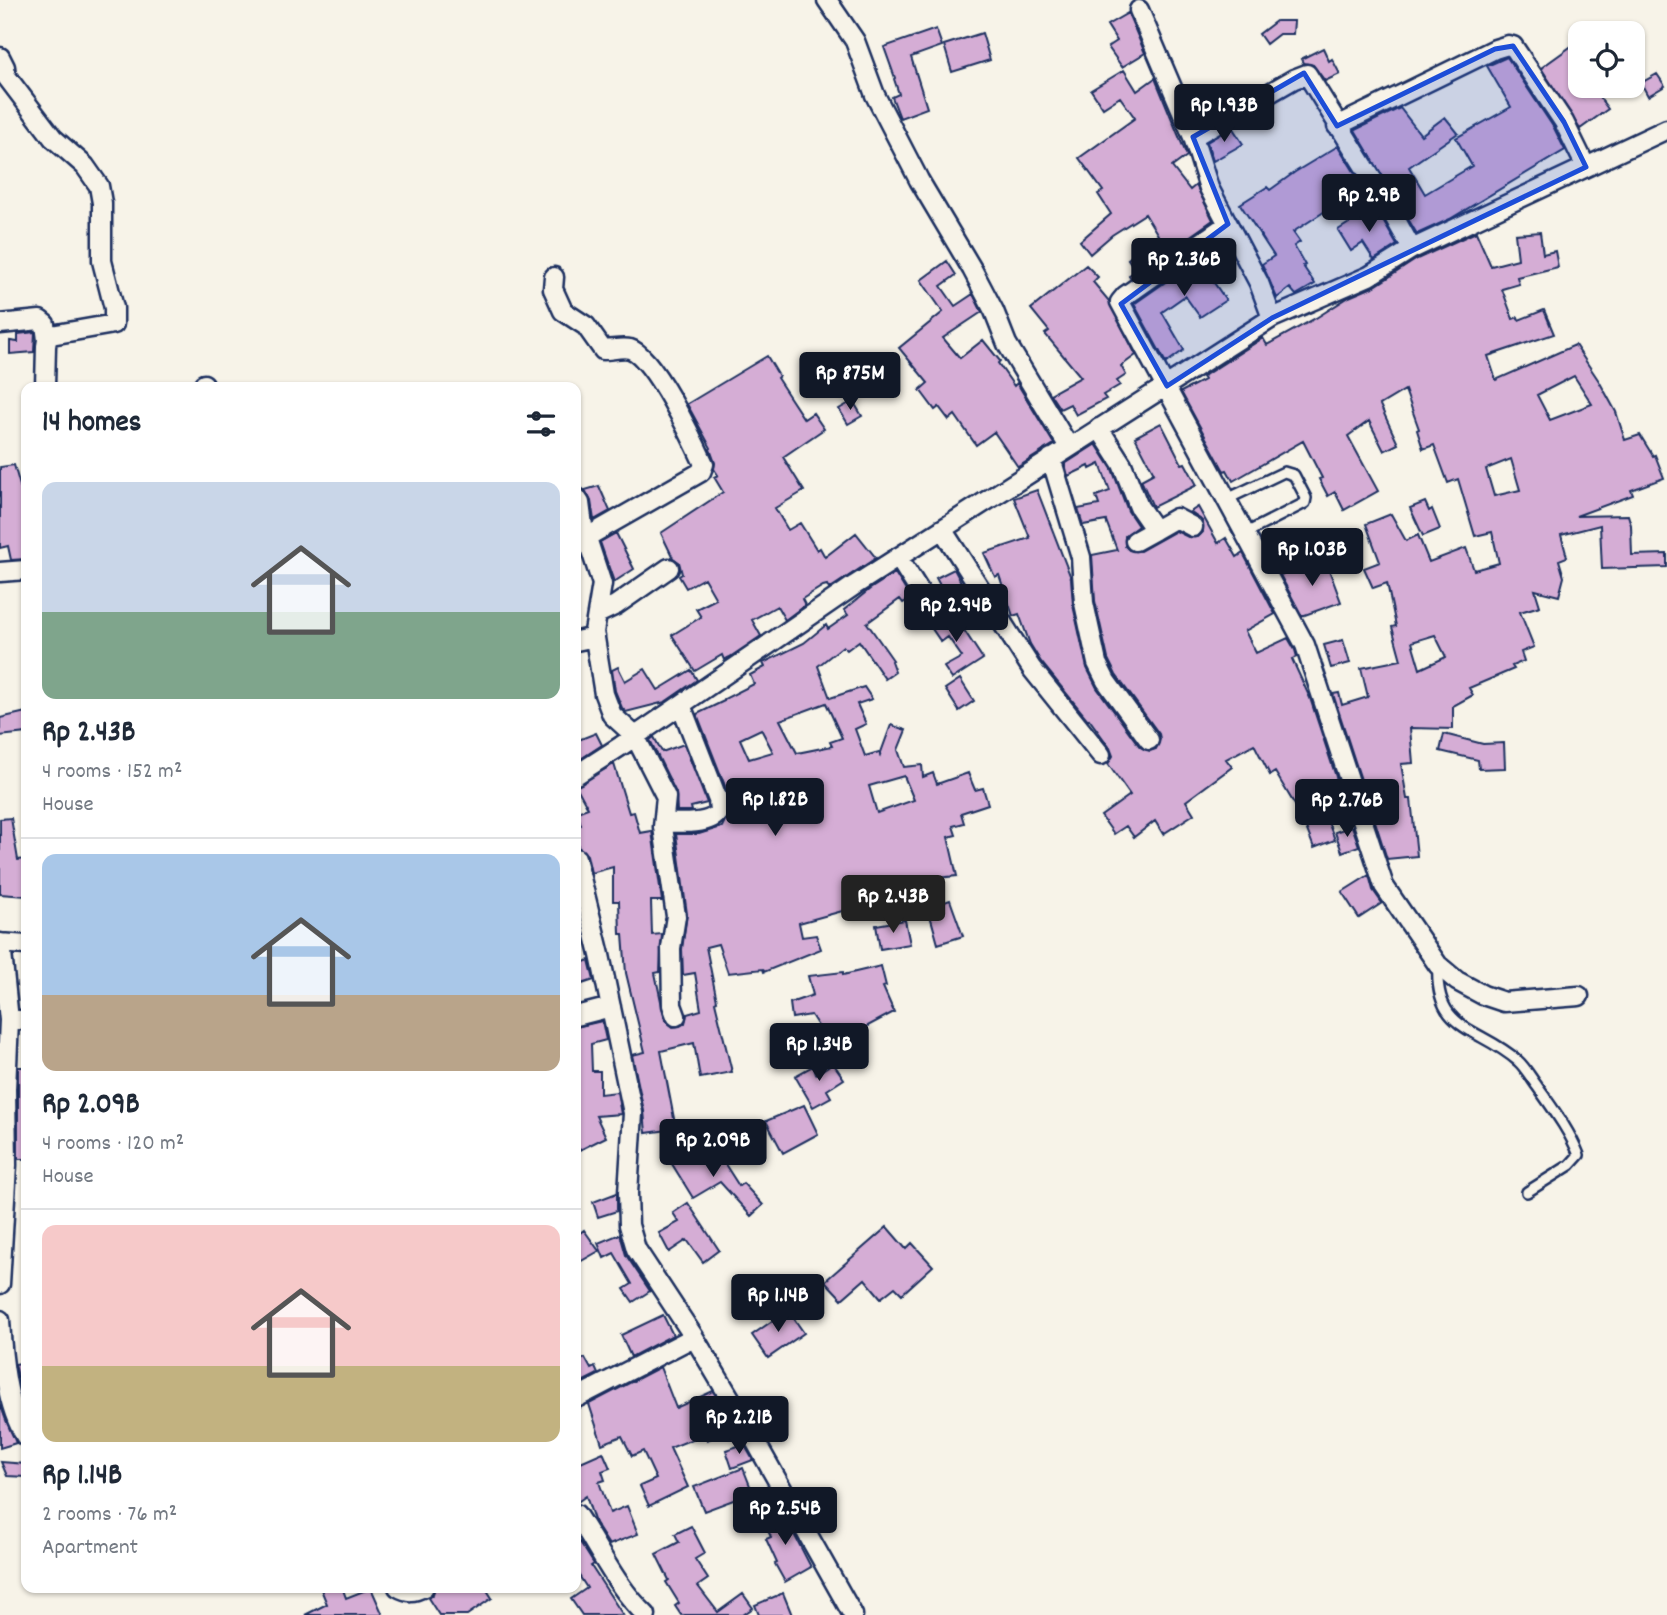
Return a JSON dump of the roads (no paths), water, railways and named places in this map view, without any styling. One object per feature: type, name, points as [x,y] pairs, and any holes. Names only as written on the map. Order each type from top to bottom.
[{"type":"street","points":[[827,0],[855,41],[875,96],[919,180],[972,269],[1007,344],[1069,447]]},
{"type":"street","points":[[1139,10],[1192,137],[1209,188],[1259,283],[1272,318]]},
{"type":"street","points":[[1337,126],[1508,45],[1513,46],[1564,122],[1586,167]]},
{"type":"street","points":[[0,57],[6,76],[53,138],[94,176],[102,203],[102,261],[114,309],[114,324],[58,332],[47,340]]},
{"type":"street","points":[[1192,137],[1304,73],[1320,92],[1337,126],[1382,195],[1412,249]]},
{"type":"street","points":[[581,772],[898,557],[1272,318],[1369,276],[1412,249],[1667,129]]},
{"type":"street","points":[[1228,223],[1121,300],[1225,500],[1305,645],[1349,774],[1380,879],[1438,965],[1457,981],[1483,995],[1504,1002],[1579,996]]},
{"type":"street","points":[[554,277],[553,289],[563,311],[586,326],[603,350],[627,348],[640,355],[674,401],[704,464],[701,472],[587,537]]},
{"type":"street","points":[[0,324],[40,320],[45,324],[45,382]]},
{"type":"street","points":[[1100,428],[1122,464],[1139,507],[1155,530]]},
{"type":"street","points":[[1051,458],[1081,557],[1084,603],[1097,663],[1106,681],[1149,740]]},
{"type":"street","points":[[581,510],[602,584],[597,614],[586,639],[612,715],[666,797],[664,839],[676,916],[671,948],[672,1005],[676,1016]]},
{"type":"street","points":[[1135,541],[1176,519],[1193,527]]},
{"type":"street","points":[[942,529],[1032,669],[1101,755]]},
{"type":"street","points":[[898,557],[927,603]]},
{"type":"street","points":[[597,614],[617,605],[669,568]]},
{"type":"street","points":[[0,572],[21,570]]},
{"type":"street","points":[[664,822],[706,820],[715,817],[719,811],[718,800],[681,705]]},
{"type":"street","points":[[581,879],[634,1113],[628,1194],[629,1225],[636,1249],[694,1337],[853,1615]]},
{"type":"street","points":[[0,1284],[7,1165],[3,1089],[18,1020],[0,943],[21,944]]},
{"type":"street","points":[[581,1015],[611,1007]]},
{"type":"street","points":[[0,1320],[2,1351],[12,1405],[21,1429]]},
{"type":"street","points":[[581,1395],[694,1337]]},
{"type":"street","points":[[581,1521],[615,1580],[646,1615]]},
{"type":"lane","points":[[1225,500],[1284,472],[1294,475],[1306,498],[1301,507],[1244,534]]},
{"type":"lane","points":[[1438,965],[1437,985],[1450,1017],[1465,1030],[1506,1051],[1520,1063],[1569,1132],[1579,1155],[1570,1165],[1527,1192]]}]
